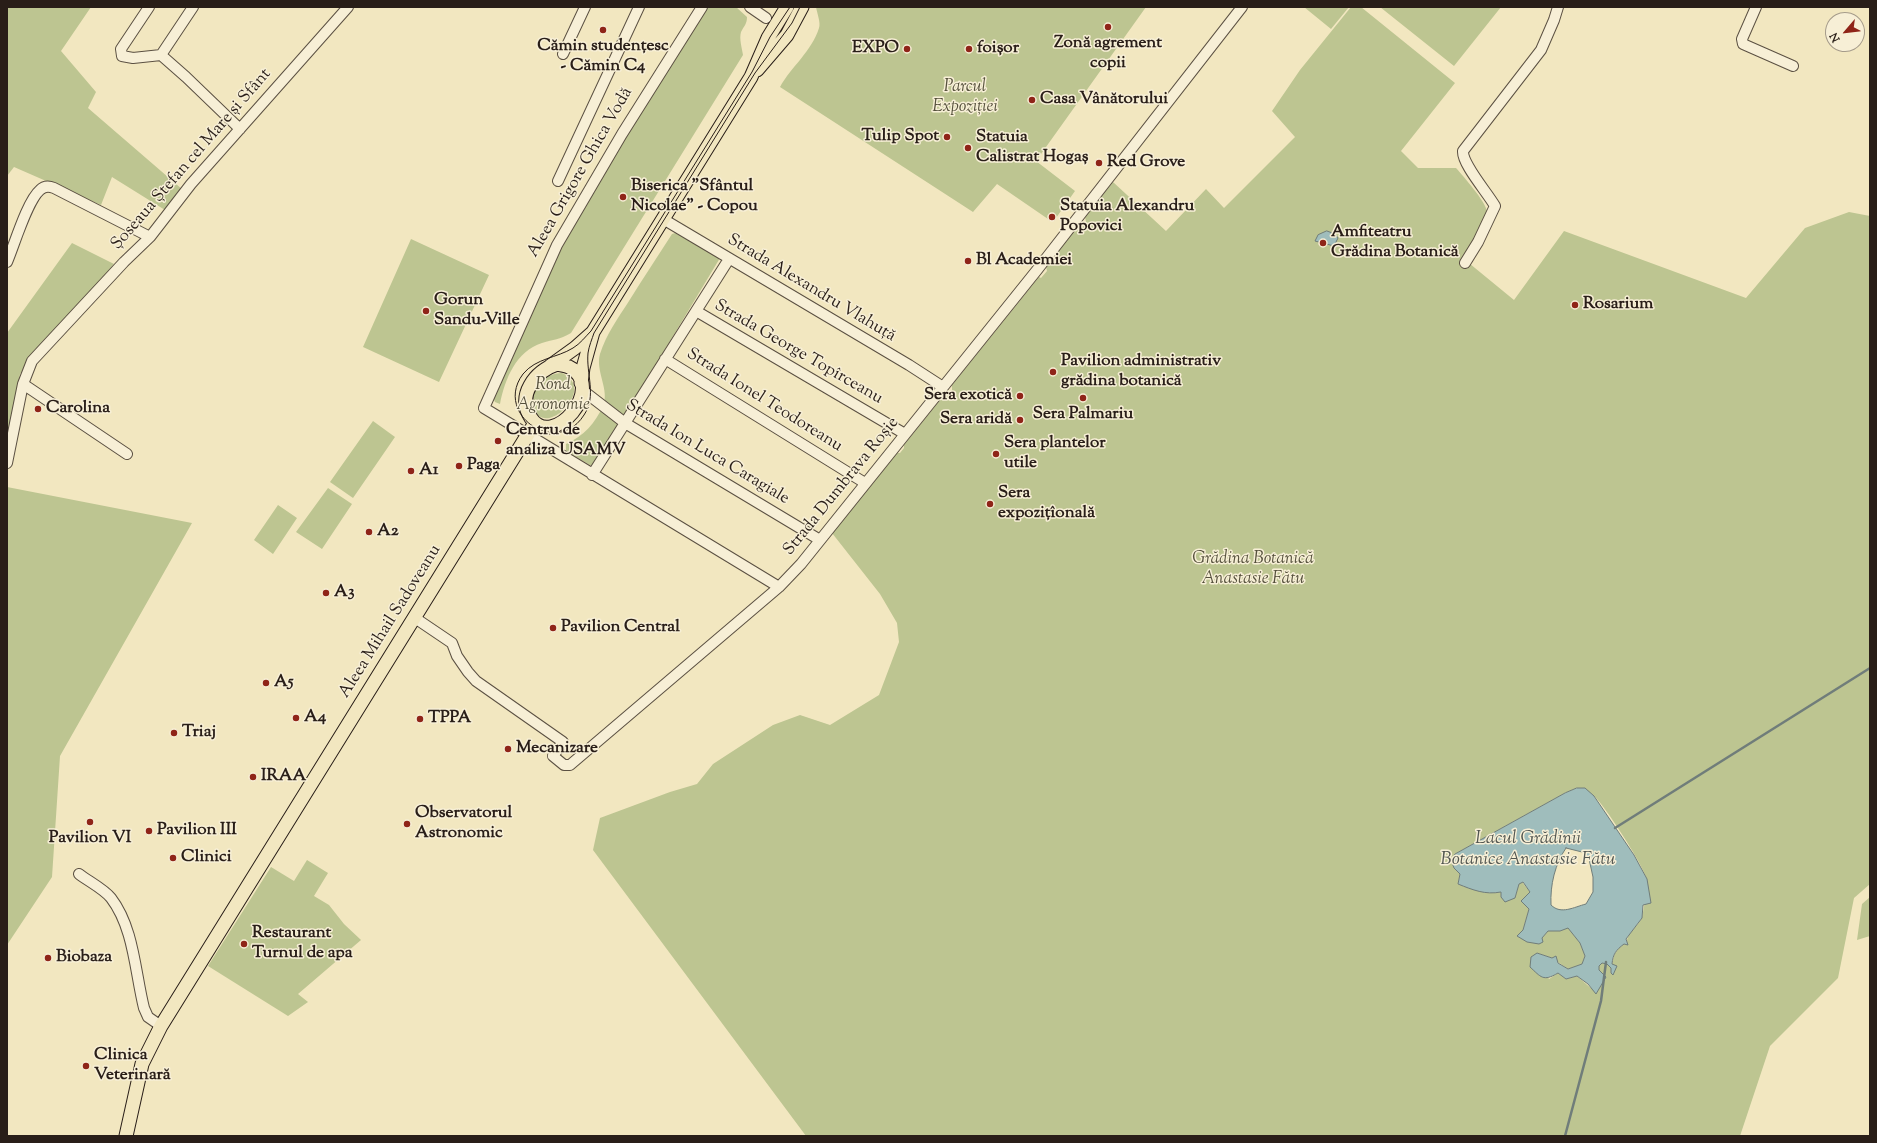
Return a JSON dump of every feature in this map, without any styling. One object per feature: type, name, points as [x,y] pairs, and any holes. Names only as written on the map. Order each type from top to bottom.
[{"type":"main road","points":[[592,332],[583,368],[581,398],[577,407],[565,420],[547,427],[535,423],[531,419],[528,411],[526,395],[529,387],[537,374],[575,348],[592,332],[751,77],[768,38],[787,7]]},
{"type":"main road","points":[[751,77],[787,35],[802,7]]},
{"type":"main road","points":[[550,366],[557,364],[569,367],[579,376],[581,386]]},
{"type":"main road","name":"Aleea Mihail Sadoveanu","points":[[126,1136],[142,1064],[161,1026],[535,423]]},
{"type":"street","points":[[149,7],[121,49],[122,56],[132,58],[161,55],[240,129]]},
{"type":"street","points":[[161,55],[193,7]]},
{"type":"street","name":"Șoseaua Ștefan cel Mare și Sfânt","points":[[7,463],[23,384],[32,361],[124,262],[150,238],[191,184],[348,7]]},
{"type":"street","points":[[564,54],[585,7]]},
{"type":"street","points":[[558,181],[639,7]]},
{"type":"street","name":"Aleea Grigore Ghica Vodă","points":[[528,435],[484,408],[557,245],[622,134],[702,7]]},
{"type":"street","points":[[750,7],[766,18]]},
{"type":"street","name":"Strada Dumbrava Roșie","points":[[415,618],[452,643],[457,656],[476,681],[563,742],[553,756],[564,765],[570,765],[779,587],[820,540],[1038,270],[1242,7]]},
{"type":"street","points":[[1465,263],[1478,242],[1495,206],[1487,192],[1465,163],[1462,157],[1463,151],[1541,50],[1558,7]]},
{"type":"street","points":[[1756,7],[1742,39],[1743,44],[1793,66]]},
{"type":"street","points":[[7,262],[31,202],[40,190],[46,186],[54,188],[150,238]]},
{"type":"street","name":"Strada Alexandru Vlahuță","points":[[663,219],[909,365],[943,387]]},
{"type":"street","points":[[592,475],[730,259]]},
{"type":"street","name":"Strada George Topîrceanu","points":[[696,311],[905,434]]},
{"type":"street","name":"Strada Ionel Teodoreanu","points":[[665,359],[865,483]]},
{"type":"street","points":[[23,384],[126,454]]},
{"type":"street","name":"Strada Ion Luca Caragiale","points":[[581,386],[625,423],[820,540]]},
{"type":"street","points":[[528,435],[779,587]]},
{"type":"street","points":[[79,874],[110,897],[118,908],[127,929],[144,1008],[148,1017],[161,1026]]},
{"type":"green space","points":[[7,7],[91,7],[61,51],[96,92],[88,108],[183,190],[165,210],[112,177],[101,205],[14,167],[7,176]]},
{"type":"green space","points":[[706,7],[736,7],[747,17],[746,23],[740,35],[743,55],[571,333],[542,343],[525,352],[513,367],[505,385],[500,404],[495,402],[492,396],[561,242]]},
{"type":"green space","name":"Parcul Expoziției","points":[[816,7],[1146,7],[1036,161],[1075,191],[1056,218],[1048,219],[997,184],[973,212],[780,87],[812,44],[816,36],[820,23]]},
{"type":"green space","points":[[1304,7],[1349,7],[1331,29]]},
{"type":"green space","name":"Grădina Botanică Anastasie Fătu","points":[[1351,7],[1361,7],[1455,83],[1401,151],[1418,168],[1456,168],[1474,189],[1487,211],[1487,216],[1464,259],[1514,300],[1564,231],[1746,298],[1805,228],[1849,212],[1870,216],[1870,884],[1854,898],[1838,978],[1770,1046],[1740,1136],[806,1136],[593,850],[600,818],[670,792],[697,784],[713,764],[773,725],[800,715],[830,725],[879,695],[899,642],[897,623],[880,594],[832,533],[897,453],[900,453],[904,448],[904,445],[944,395],[947,396],[952,390],[952,385],[1039,277],[1041,278],[1047,271],[1046,267],[1076,228],[1081,228],[1086,222],[1085,217],[1113,182],[1166,231],[1206,189],[1224,208],[1295,137],[1272,111],[1300,70]],"holes":[[[1577,788],[1588,792],[1599,801],[1633,851],[1647,881],[1642,917],[1628,937],[1627,945],[1624,944],[1616,952],[1611,968],[1607,964],[1602,963],[1599,966],[1593,990],[1577,976],[1566,979],[1558,973],[1549,979],[1537,953],[1552,958],[1568,969],[1582,964],[1585,956],[1580,943],[1568,927],[1560,931],[1548,931],[1542,938],[1517,936],[1523,930],[1529,909],[1521,901],[1530,892],[1522,882],[1519,884],[1515,898],[1501,892],[1492,893],[1458,884],[1460,874],[1455,854],[1565,793]]]},
{"type":"green space","points":[[1380,7],[1501,7],[1454,66]]},
{"type":"green space","points":[[675,233],[720,258],[595,466],[590,465],[566,451],[566,444],[584,433],[600,412],[605,400],[605,394],[599,367],[600,354],[613,327],[672,234]]},
{"type":"green space","name":"Gorun Sandu-Ville","points":[[411,239],[489,275],[439,382],[363,347]]},
{"type":"green space","points":[[72,243],[114,264],[20,374],[7,454],[7,333]]},
{"type":"green space","name":"Rond Agronomie","points":[[562,373],[572,380],[574,390],[571,400],[556,416],[547,418],[539,416],[534,406],[534,393],[540,383],[545,379]]},
{"type":"green space","points":[[373,421],[395,437],[353,498],[330,482]]},
{"type":"green space","points":[[7,487],[192,523],[60,756],[52,877],[7,945]]},
{"type":"green space","points":[[328,488],[352,504],[322,549],[296,532]]},
{"type":"green space","points":[[278,505],[297,518],[273,554],[254,540]]},
{"type":"green space","points":[[307,860],[328,873],[314,896],[329,905],[344,924],[361,940],[298,994],[308,1002],[288,1016],[208,966],[271,867],[294,881]]},
{"type":"green space","points":[[1870,897],[1870,936],[1857,940],[1862,904]]},
{"type":"water","points":[[1327,231],[1335,234],[1338,238],[1334,246],[1315,241],[1318,235]]},
{"type":"water","name":"Lacul Grădinii Botanice Anastasie Fătu","points":[[1577,788],[1585,788],[1594,796],[1634,855],[1647,879],[1651,903],[1643,905],[1642,918],[1626,939],[1628,945],[1624,944],[1614,955],[1612,964],[1617,966],[1613,975],[1611,973],[1611,968],[1607,964],[1602,963],[1599,966],[1599,970],[1606,977],[1596,994],[1588,984],[1577,976],[1566,979],[1558,973],[1545,978],[1540,976],[1530,967],[1531,957],[1537,953],[1552,958],[1556,956],[1558,963],[1568,969],[1582,964],[1585,956],[1580,943],[1568,928],[1560,931],[1548,931],[1542,938],[1543,942],[1539,944],[1527,942],[1517,936],[1523,930],[1529,909],[1521,901],[1530,892],[1523,882],[1519,884],[1515,898],[1505,902],[1501,897],[1501,892],[1484,892],[1458,884],[1460,874],[1454,868],[1451,860],[1455,854],[1565,793]],"holes":[[[1566,848],[1582,852],[1589,859],[1593,877],[1593,892],[1586,904],[1563,910],[1555,908],[1551,905],[1551,890],[1556,868],[1562,854]]]},
{"type":"waterway","points":[[1615,828],[1870,668]]},
{"type":"waterway","points":[[1565,1136],[1601,1001],[1606,962]]},
{"type":"tram line","points":[[790,7],[770,37],[752,72],[591,331],[573,348],[540,361],[523,374],[516,389],[516,403],[522,416],[532,426],[545,431],[559,432],[572,427],[584,415],[590,400],[588,353],[594,333],[755,73],[792,23],[800,7]]},
{"type":"place","name":"Zonă agrement copii","points":[[1108,27]]},
{"type":"place","name":"Cămin studențesc - Cămin C4","points":[[603,30]]},
{"type":"place","name":"EXPO","points":[[907,49]]},
{"type":"place","name":"foișor","points":[[969,49]]},
{"type":"place","name":"Casa Vânătorului","points":[[1032,100]]},
{"type":"place","name":"Tulip Spot","points":[[947,137]]},
{"type":"place","name":"Statuia Calistrat Hogaș","points":[[968,148]]},
{"type":"place","name":"Red Grove","points":[[1099,163]]},
{"type":"place","name":"Biserica \"Sfântul Nicolae\" - Copou","points":[[623,197]]},
{"type":"place","name":"Statuia Alexandru Popovici","points":[[1052,217]]},
{"type":"place","name":"Amfiteatru Grădina Botanică","points":[[1323,243]]},
{"type":"place","name":"Bl Academiei","points":[[968,261]]},
{"type":"place","name":"Rosarium","points":[[1575,305]]},
{"type":"place","name":"Gorun Sandu-Ville","points":[[426,311]]},
{"type":"place","name":"Pavilion administrativ grădina botanică","points":[[1053,372]]},
{"type":"place","name":"Sera exotică","points":[[1020,396]]},
{"type":"place","name":"Sera Palmariu","points":[[1083,398]]},
{"type":"place","name":"Carolina","points":[[38,409]]},
{"type":"place","name":"Sera aridă","points":[[1020,420]]},
{"type":"place","name":"Centru de analiza USAMV","points":[[498,441]]},
{"type":"place","name":"Sera plantelor utile","points":[[996,454]]},
{"type":"place","name":"Paga","points":[[459,466]]},
{"type":"place","name":"A1","points":[[411,471]]},
{"type":"place","name":"Sera expozițîonală","points":[[990,504]]},
{"type":"place","name":"A2","points":[[369,532]]},
{"type":"place","name":"A3","points":[[326,593]]},
{"type":"place","name":"Pavilion Central","points":[[553,628]]},
{"type":"place","name":"A5","points":[[266,683]]},
{"type":"place","name":"A4","points":[[296,718]]},
{"type":"place","name":"TPPA","points":[[420,719]]},
{"type":"place","name":"Triaj","points":[[174,733]]},
{"type":"place","name":"Mecanizare","points":[[508,749]]},
{"type":"place","name":"IRAA","points":[[253,777]]},
{"type":"place","name":"Pavilion VI","points":[[90,822]]},
{"type":"place","name":"Observatorul Astronomic","points":[[407,824]]},
{"type":"place","name":"Pavilion III","points":[[149,831]]},
{"type":"place","name":"Clinici","points":[[173,858]]},
{"type":"place","name":"Restaurant Turnul de apa","points":[[244,944]]},
{"type":"place","name":"Biobaza","points":[[48,958]]},
{"type":"place","name":"Clinica Veterinară","points":[[86,1066]]}]
